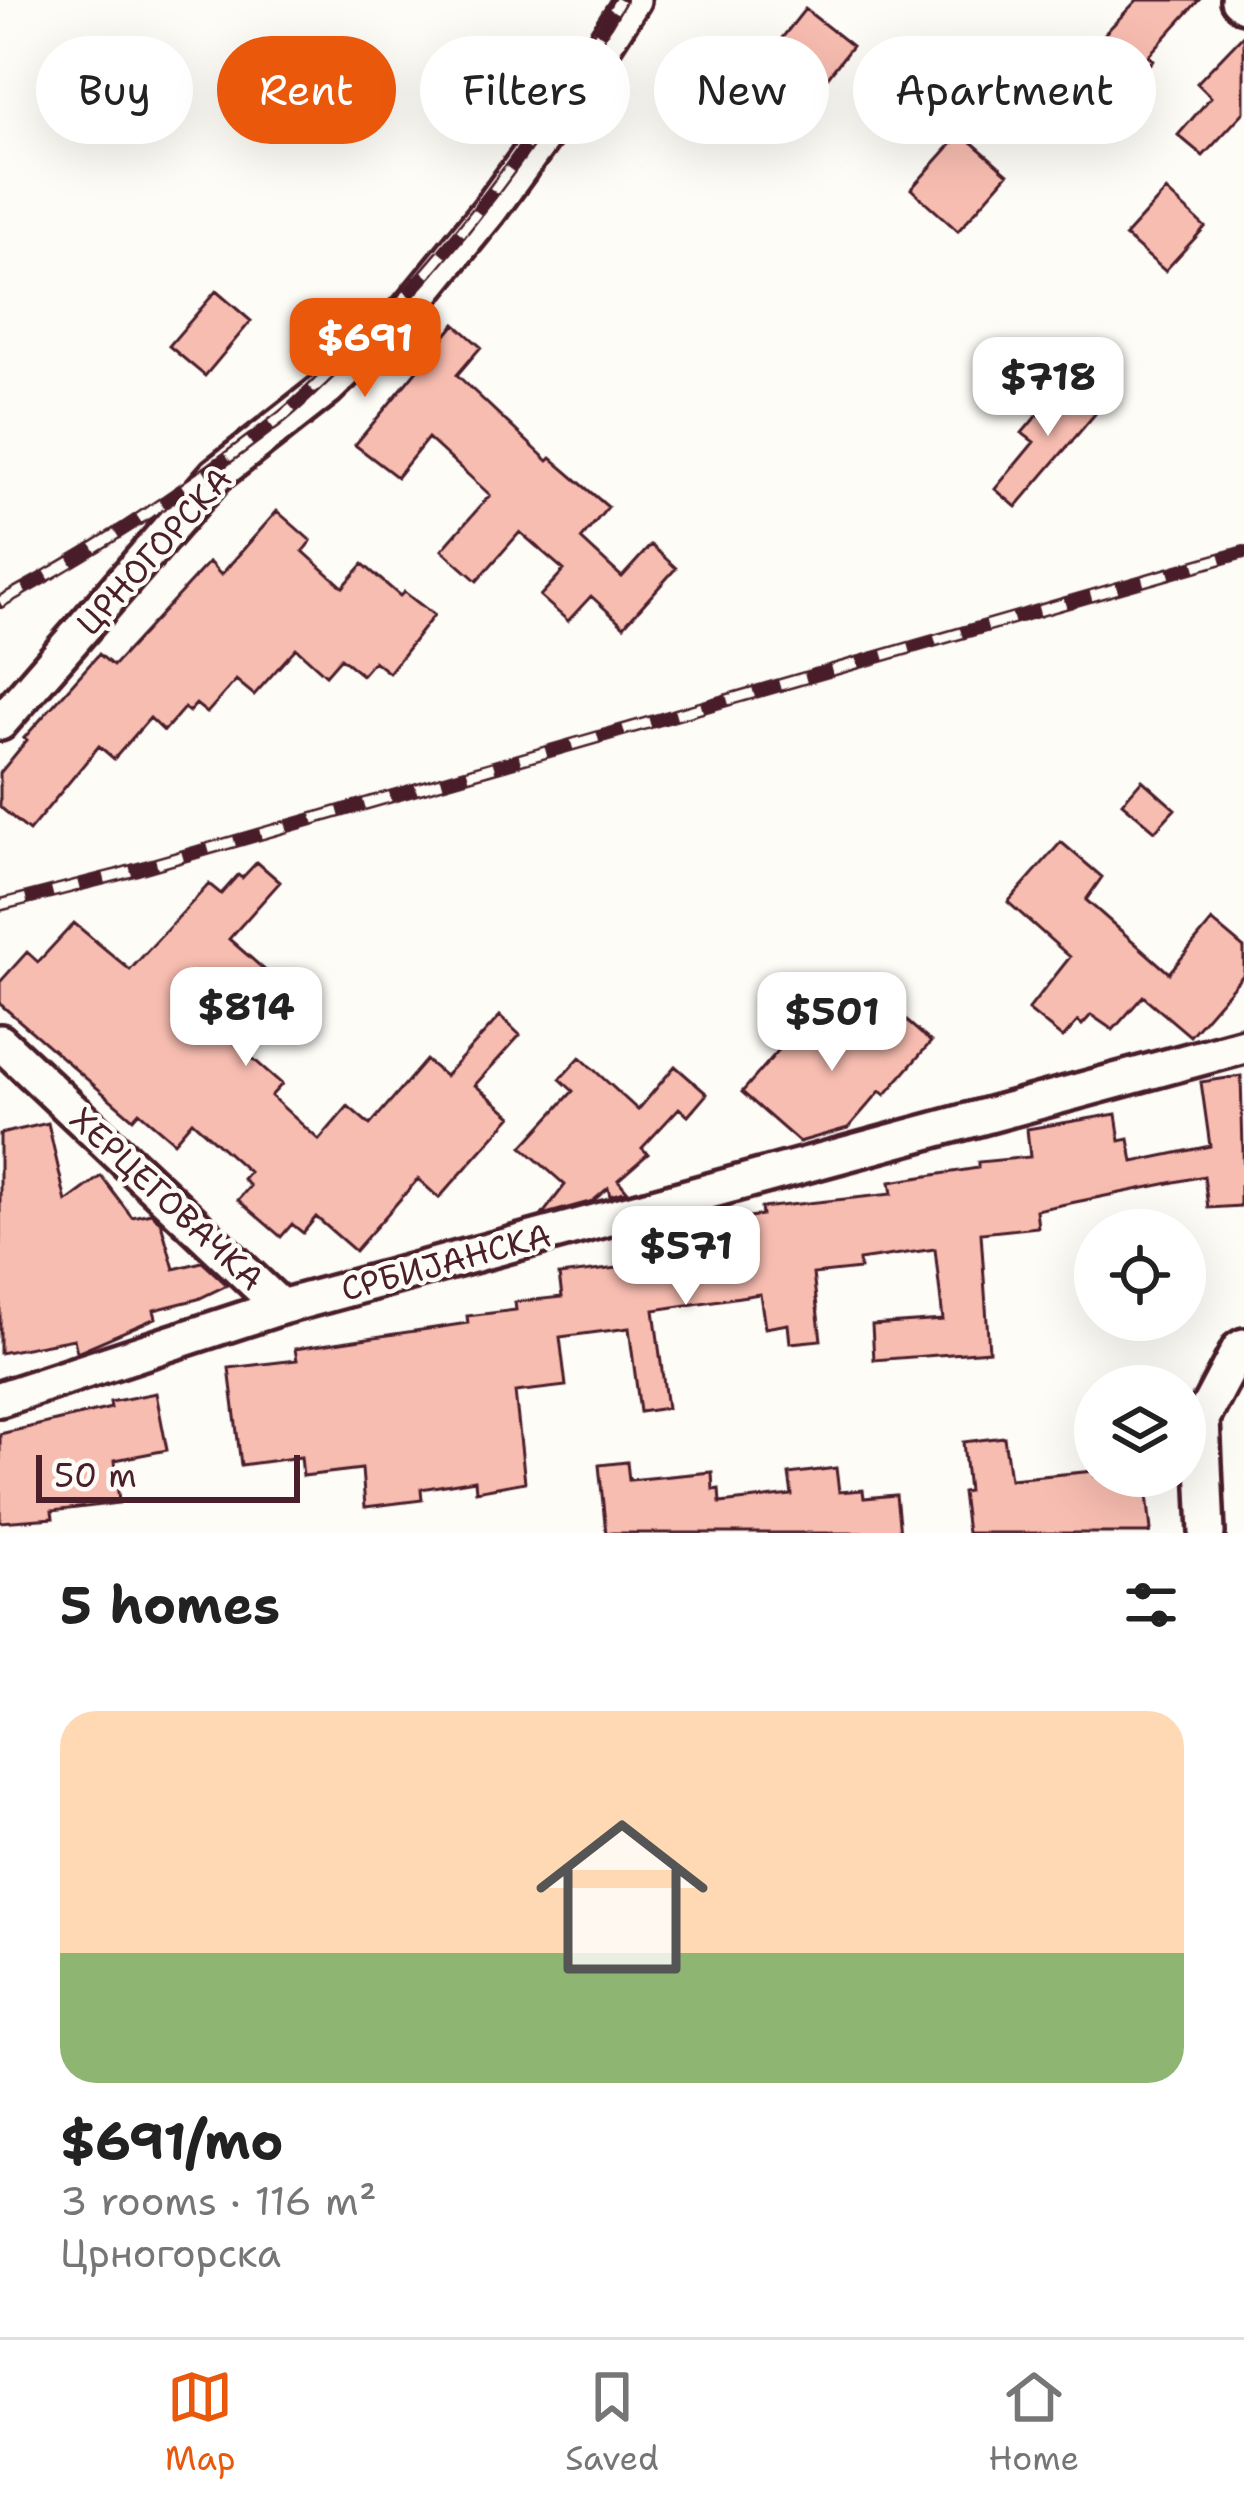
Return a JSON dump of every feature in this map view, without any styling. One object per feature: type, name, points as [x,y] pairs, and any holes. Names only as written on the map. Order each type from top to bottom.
[{"type":"street","name":"ЦРНОГОРСКА","points":[[0,722],[217,476],[327,388],[409,309],[503,192],[633,0]]},
{"type":"street","name":"ХЕРЦЕГОВАЧКА","points":[[0,1042],[281,1307]]},
{"type":"street","name":"СРБИЈАНСКА","points":[[0,1400],[281,1307],[1244,1046]]},
{"type":"street","points":[[1207,1533],[1202,1419],[1244,1346]]},
{"type":"building","points":[[1137,0],[1199,0],[1156,47],[1156,36],[1103,36]]},
{"type":"building","points":[[805,9],[852,46],[829,76],[829,36],[784,36]]},
{"type":"building","points":[[1244,34],[1244,112],[1203,156],[1178,135],[1211,97],[1197,83]]},
{"type":"building","points":[[951,144],[974,144],[1008,174],[958,231],[911,189]]},
{"type":"building","points":[[1166,191],[1205,227],[1165,271],[1125,236]]},
{"type":"building","points":[[216,291],[251,321],[205,376],[169,346]]},
{"type":"building","points":[[455,324],[481,347],[457,375],[548,461],[551,458],[608,507],[581,539],[622,577],[651,545],[676,568],[624,626],[591,596],[568,621],[540,596],[564,570],[520,532],[477,581],[442,550],[490,495],[428,438],[397,477],[355,445]]},
{"type":"building","points":[[1071,375],[1093,394],[1084,405],[1095,414],[1016,507],[995,489],[1034,442],[1022,433]]},
{"type":"building","points":[[277,511],[311,541],[303,551],[343,587],[363,564],[400,596],[404,592],[434,615],[389,673],[374,661],[362,675],[341,658],[326,675],[296,648],[254,695],[236,680],[207,713],[196,704],[189,712],[184,708],[164,731],[150,718],[114,759],[99,746],[29,831],[0,807],[0,773],[27,740],[24,738],[99,654],[113,666],[209,562],[221,575]]},
{"type":"building","points":[[1142,780],[1175,809],[1155,831],[1122,803]]},
{"type":"building","points":[[1061,842],[1102,877],[1086,900],[1169,973],[1212,921],[1244,948],[1244,974],[1190,1036],[1143,996],[1113,1030],[1091,1015],[1082,1025],[1078,1021],[1063,1038],[1028,1010],[1070,957],[1008,902]]},
{"type":"building","points":[[257,862],[280,882],[229,939],[283,986],[234,1042],[282,1084],[271,1096],[319,1140],[348,1106],[370,1125],[426,1060],[445,1076],[500,1016],[520,1035],[475,1085],[512,1116],[439,1198],[418,1179],[355,1251],[316,1217],[303,1233],[292,1224],[281,1237],[238,1200],[250,1186],[243,1179],[249,1172],[192,1121],[174,1142],[139,1112],[133,1119],[0,1004],[0,982],[27,952],[38,962],[74,923],[130,970],[209,884],[221,894]]},
{"type":"building","points":[[818,1005],[845,1028],[850,1022],[876,1044],[901,1016],[931,1042],[885,1095],[880,1091],[848,1128],[799,1142],[742,1092]]},
{"type":"building","points":[[580,1057],[638,1110],[675,1066],[707,1094],[688,1116],[679,1108],[642,1148],[648,1154],[618,1180],[627,1191],[610,1196],[608,1188],[593,1201],[542,1215],[565,1185],[522,1147],[573,1091],[560,1079]]},
{"type":"building","points":[[1241,1076],[1244,1186],[1240,1186],[1240,1206],[1208,1208],[1204,1176],[1036,1210],[1038,1227],[981,1233],[989,1351],[874,1360],[872,1325],[943,1320],[935,1249],[859,1260],[860,1269],[813,1274],[821,1340],[790,1343],[788,1324],[765,1328],[760,1294],[654,1310],[667,1408],[640,1412],[629,1328],[560,1337],[566,1386],[515,1392],[525,1482],[476,1491],[475,1480],[421,1489],[422,1500],[365,1507],[362,1469],[303,1476],[301,1457],[241,1465],[229,1368],[297,1360],[295,1349],[468,1323],[467,1316],[516,1310],[515,1302],[562,1297],[559,1275],[626,1267],[619,1237],[698,1216],[699,1225],[762,1215],[761,1208],[892,1194],[890,1182],[978,1168],[978,1162],[1030,1157],[1027,1129],[1116,1114],[1120,1141],[1129,1139],[1133,1162],[1210,1146],[1201,1082]]},
{"type":"building","points":[[48,1123],[66,1202],[101,1176],[132,1217],[151,1213],[161,1223],[174,1269],[202,1262],[227,1285],[198,1299],[154,1310],[156,1318],[77,1352],[74,1339],[0,1353],[0,1134]]},
{"type":"building","points":[[156,1393],[167,1450],[115,1460],[119,1503],[52,1511],[53,1518],[0,1522],[0,1434]]},
{"type":"building","points":[[1004,1437],[1010,1479],[1074,1473],[1074,1497],[1147,1497],[1151,1530],[967,1533],[963,1442]]},
{"type":"building","points":[[627,1462],[629,1480],[712,1472],[720,1503],[792,1495],[789,1474],[836,1468],[839,1492],[863,1490],[864,1498],[896,1495],[900,1533],[606,1533],[599,1465]]},
{"type":"railway","points":[[0,602],[106,540],[209,471],[283,416],[336,367],[417,284],[491,194],[620,0]]},
{"type":"railway","points":[[0,905],[1244,552]]}]
